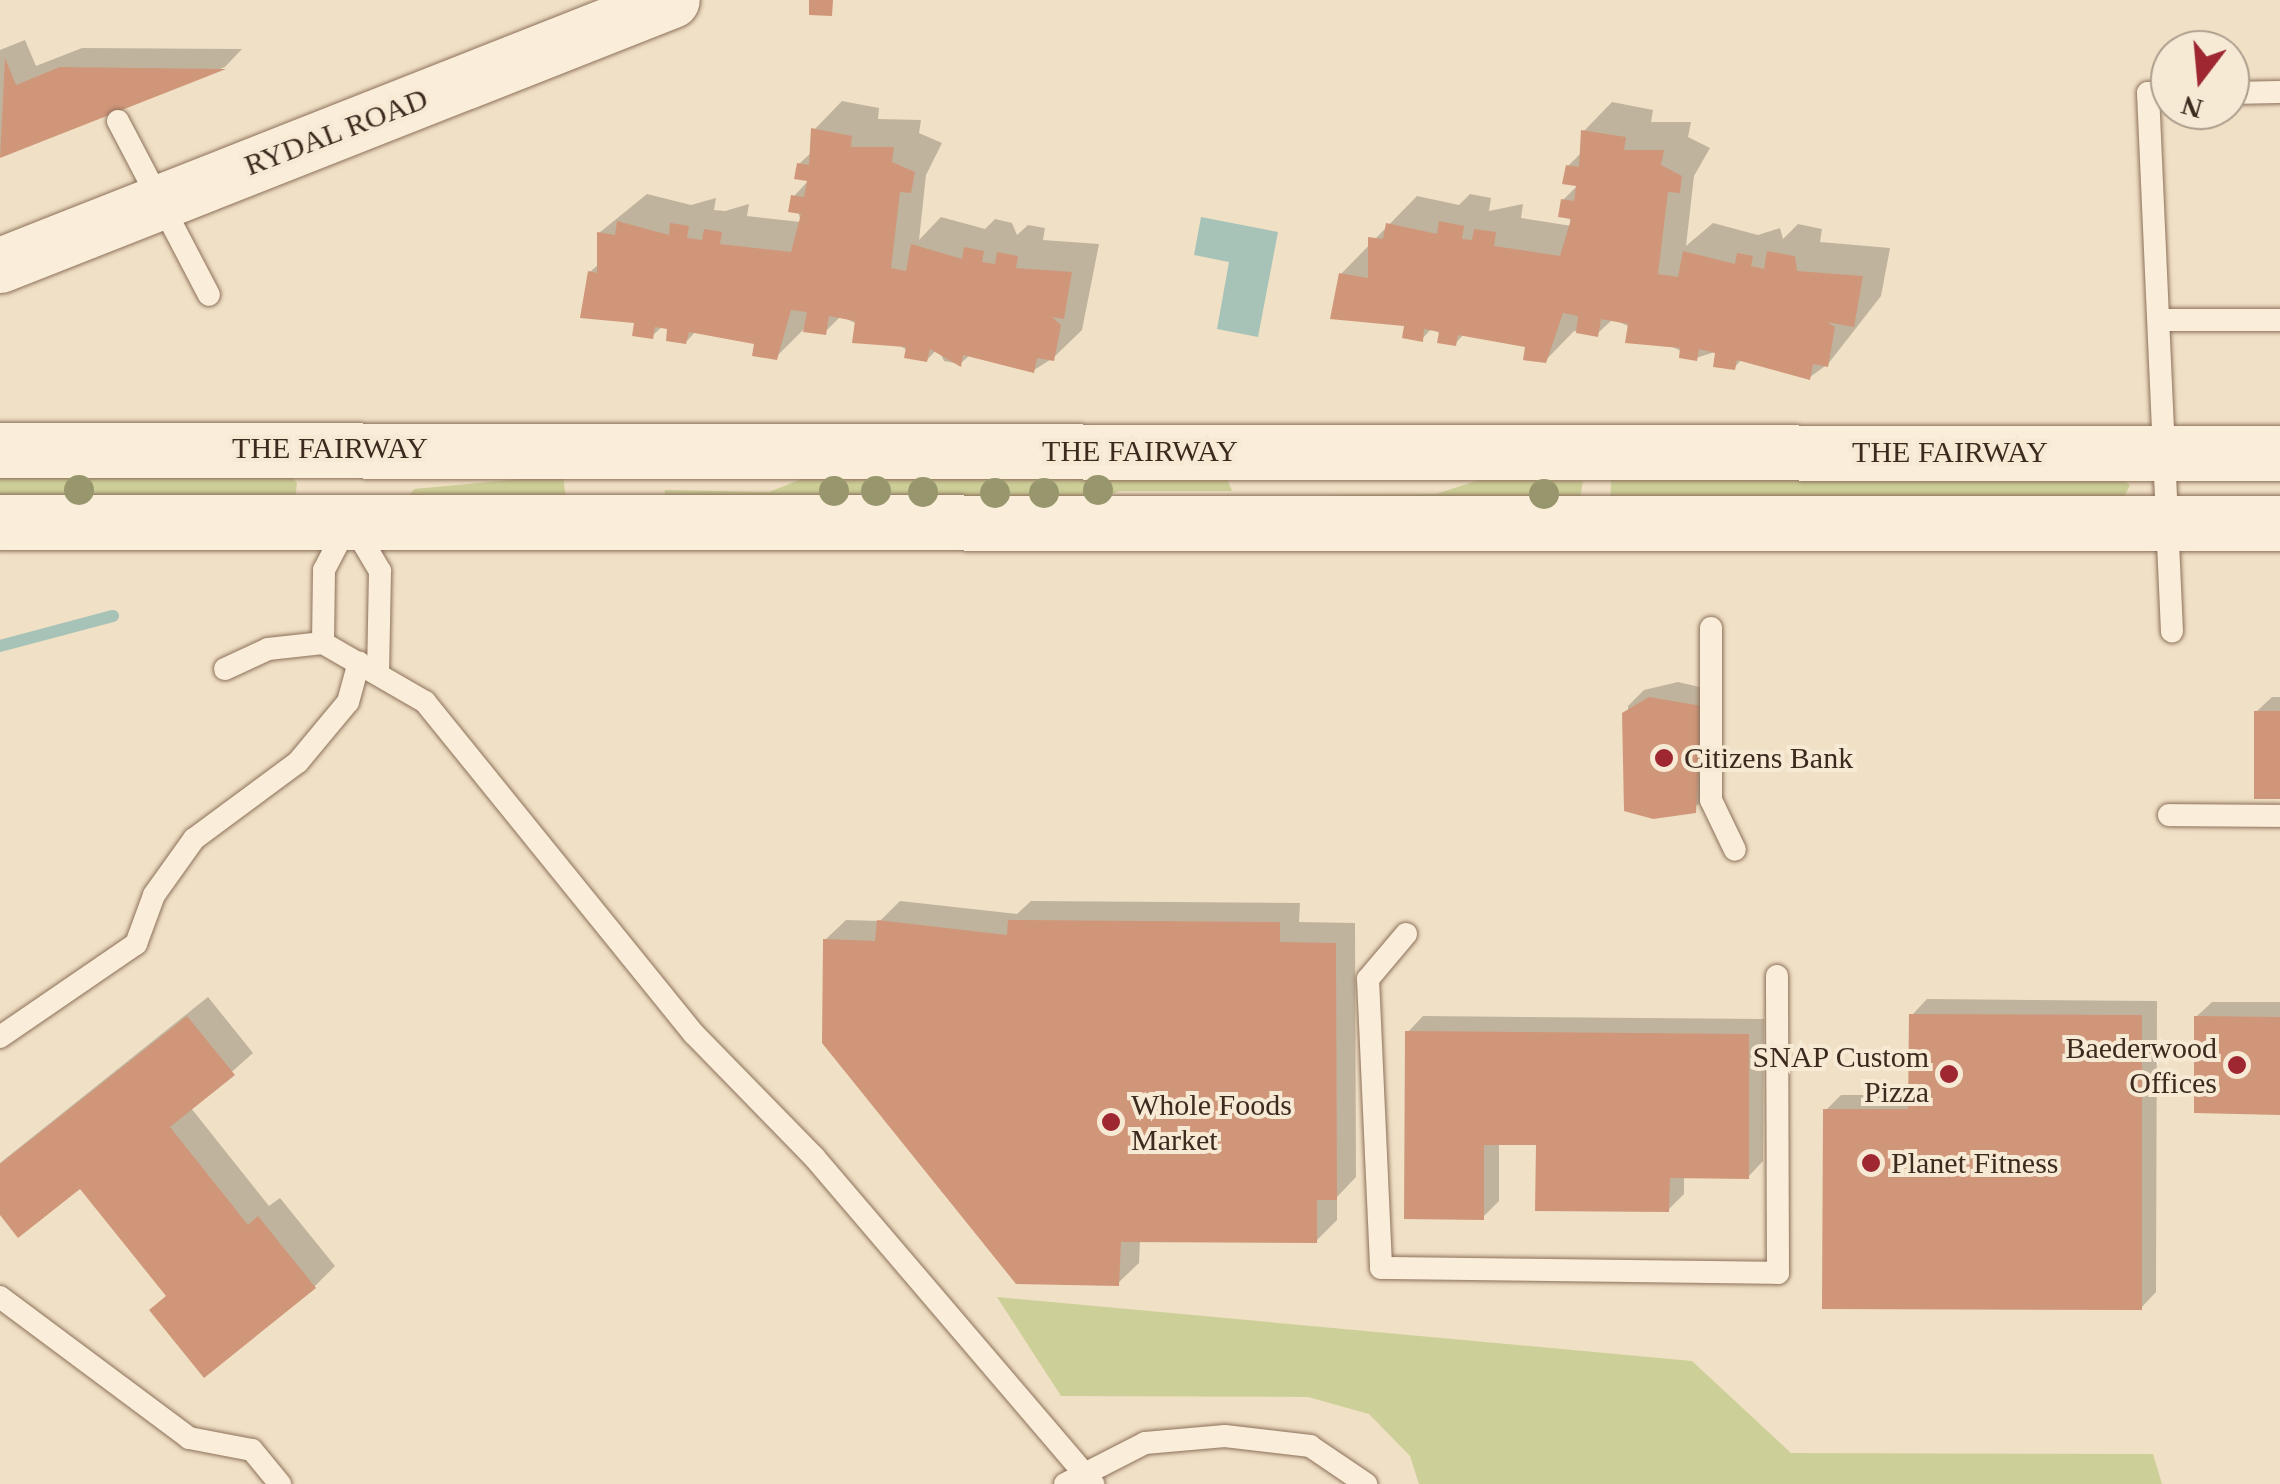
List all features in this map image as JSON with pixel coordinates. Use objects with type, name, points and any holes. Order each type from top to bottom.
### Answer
[{"type":"main road","name":"RYDAL ROAD","points":[[0,265],[672,0]]},
{"type":"main road","points":[[350,448],[350,520]]},
{"type":"main road","name":"THE FAIRWAY","points":[[0,450],[2280,453]]},
{"type":"main road","points":[[0,522],[2280,523]]},
{"type":"lane","points":[[2250,93],[2280,92]]},
{"type":"lane","points":[[2150,93],[2150,128]]},
{"type":"lane","points":[[118,121],[156,203],[209,296]]},
{"type":"lane","points":[[2150,130],[2168,453],[2172,631]]},
{"type":"lane","points":[[2161,320],[2280,320]]},
{"type":"lane","points":[[323,642],[324,570],[350,520]]},
{"type":"lane","points":[[0,1038],[136,944],[154,895],[194,839],[298,762],[348,702],[368,667],[380,570],[350,520]]},
{"type":"lane","points":[[1711,628],[1711,800],[1735,850]]},
{"type":"lane","points":[[225,669],[268,649],[323,642],[425,702],[694,1034],[814,1157],[1080,1480],[1144,1442],[1256,1436],[1310,1446],[1366,1484]]},
{"type":"lane","points":[[2170,815],[2280,816]]},
{"type":"lane","points":[[1406,934],[1368,979],[1381,1268],[1778,1272],[1777,976]]},
{"type":"lane","points":[[0,1297],[189,1438],[252,1450],[280,1484]]},
{"type":"green space","points":[[0,470],[287,472],[297,483],[295,501],[0,506]]},
{"type":"green space","points":[[817,473],[1226,476],[1232,491],[1119,491],[1077,510],[663,507],[665,490],[769,492]]},
{"type":"green space","points":[[563,475],[566,500],[407,499],[414,489]]},
{"type":"green space","points":[[1482,479],[1583,481],[1579,504],[1326,495],[1436,494]]},
{"type":"green space","points":[[1611,480],[2124,481],[2130,485],[2124,497],[1610,509]]},
{"type":"green space","points":[[997,1297],[1692,1361],[1791,1453],[2153,1454],[2162,1484],[1419,1484],[1410,1456],[1369,1414],[1308,1397],[1061,1396]]},
{"type":"shaded area","points":[[1201,217],[1278,232],[1258,337],[1217,329],[1229,262],[1194,255]]},
{"type":"building","points":[[809,0],[833,0],[832,16],[809,15]]},
{"type":"building","points":[[5,58],[16,85],[60,67],[226,69],[0,158]]},
{"type":"building","points":[[811,128],[852,136],[851,147],[894,147],[892,162],[915,172],[911,193],[900,192],[891,268],[906,271],[911,244],[962,259],[964,247],[984,251],[982,262],[995,264],[997,252],[1018,256],[1016,268],[1072,272],[1064,319],[1052,317],[1061,325],[1054,361],[1037,358],[1034,373],[963,355],[961,367],[930,349],[927,362],[904,358],[906,347],[852,343],[855,321],[829,316],[826,335],[803,332],[807,312],[791,310],[777,360],[752,356],[754,344],[689,332],[686,344],[666,341],[667,329],[655,327],[653,339],[632,336],[634,323],[580,318],[588,271],[597,273],[597,232],[615,235],[617,221],[669,235],[670,223],[689,226],[687,238],[702,240],[704,229],[722,232],[720,244],[791,252],[801,214],[788,212],[791,195],[804,197],[807,181],[794,179],[797,163],[809,165]]},
{"type":"building","points":[[1581,130],[1626,137],[1624,150],[1664,150],[1661,165],[1682,176],[1680,193],[1668,192],[1658,274],[1678,277],[1683,251],[1735,264],[1737,253],[1753,256],[1751,266],[1764,269],[1767,251],[1795,256],[1797,271],[1863,276],[1854,327],[1827,322],[1835,327],[1828,367],[1813,364],[1810,380],[1737,360],[1735,370],[1713,367],[1715,353],[1699,349],[1697,361],[1679,358],[1680,348],[1625,343],[1628,324],[1601,319],[1598,337],[1576,333],[1578,316],[1563,313],[1546,363],[1523,360],[1525,347],[1458,335],[1456,346],[1437,343],[1439,332],[1424,329],[1423,342],[1402,338],[1404,326],[1330,319],[1339,273],[1368,278],[1368,237],[1383,239],[1386,223],[1437,234],[1439,221],[1464,226],[1462,239],[1472,240],[1474,229],[1496,232],[1494,246],[1560,256],[1571,219],[1558,217],[1561,199],[1574,201],[1576,186],[1562,184],[1566,165],[1579,167]]},
{"type":"building","name":"Citizens Bank","points":[[1649,697],[1702,706],[1696,813],[1653,819],[1624,811],[1622,713]]},
{"type":"building","points":[[2254,711],[2280,711],[2280,799],[2254,799]]},
{"type":"building","name":"Whole Foods Market","points":[[877,920],[1007,935],[1008,920],[1280,922],[1280,942],[1336,943],[1337,1200],[1317,1200],[1317,1243],[1121,1242],[1119,1286],[1016,1284],[822,1043],[823,939],[875,941]]},
{"type":"building","points":[[1909,1014],[2142,1015],[2142,1310],[1822,1309],[1823,1109],[1908,1109]]},
{"type":"building","points":[[187,1016],[235,1075],[170,1127],[248,1225],[258,1216],[316,1288],[204,1378],[149,1310],[166,1296],[80,1189],[18,1238],[0,1215],[0,1164]]},
{"type":"building","name":"Baederwood Offices","points":[[2194,1016],[2280,1017],[2280,1115],[2194,1113]]},
{"type":"building","points":[[1405,1031],[1749,1034],[1749,1179],[1670,1178],[1669,1212],[1535,1211],[1536,1145],[1484,1145],[1484,1220],[1404,1219]]},
{"type":"waterway","points":[[0,646],[113,616]]},
{"type":"place","name":"Citizens Bank","points":[[1664,758]]},
{"type":"place","name":"Baederwood Offices","points":[[2237,1065]]},
{"type":"place","name":"SNAP Custom Pizza","points":[[1949,1074]]},
{"type":"place","name":"Whole Foods Market","points":[[1111,1122]]},
{"type":"place","name":"Planet Fitness","points":[[1871,1163]]}]
